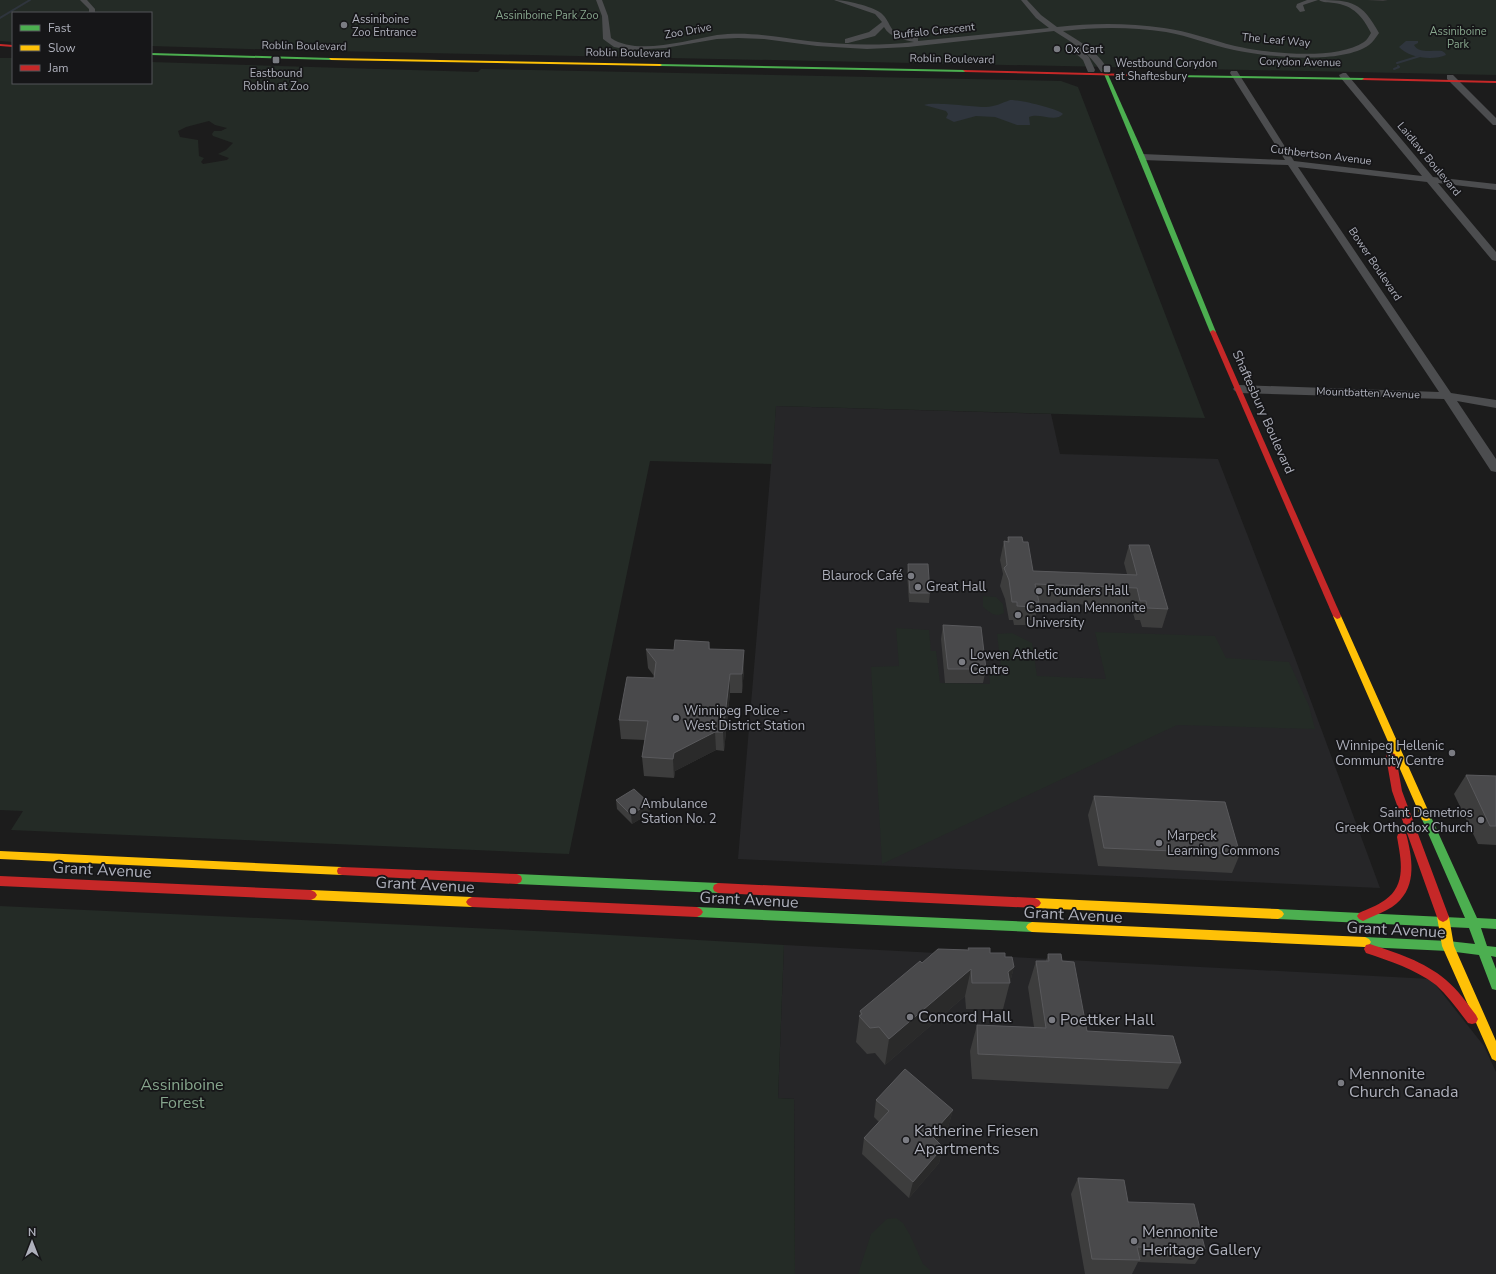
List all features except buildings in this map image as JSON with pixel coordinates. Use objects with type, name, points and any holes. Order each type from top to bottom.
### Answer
[{"type":"main road","points":[[0,46],[12,46]]},
{"type":"main road","points":[[0,49],[12,50]]},
{"type":"main road","name":"Roblin Boulevard","points":[[152,50],[1093,75]]},
{"type":"main road","name":"Roblin Boulevard","points":[[152,54],[1093,75],[1104,72]]},
{"type":"main road","name":"Corydon Avenue","points":[[1104,72],[1496,82]]},
{"type":"main road","name":"Shaftesbury Boulevard","points":[[1104,72],[1142,157],[1196,292],[1473,923],[1496,985]]},
{"type":"main road","name":"Corydon Avenue","points":[[1452,80],[1496,78]]},
{"type":"main road","name":"Shaftesbury Boulevard","points":[[1104,92],[1119,108]]},
{"type":"main road","name":"Shaftesbury Boulevard","points":[[1386,727],[1397,791],[1445,922],[1448,946],[1496,1055]]},
{"type":"main road","points":[[1362,917],[1392,902],[1404,890],[1406,883],[1408,863],[1399,825],[1397,791]]},
{"type":"main road","name":"Grant Avenue","points":[[0,855],[1496,924]]},
{"type":"main road","name":"Grant Avenue","points":[[0,881],[1354,943],[1448,946],[1483,952],[1496,952]]},
{"type":"main road","points":[[1354,943],[1410,964],[1435,978],[1460,1003],[1489,1041]]},
{"type":"street","points":[[83,0],[92,9],[92,12]]},
{"type":"street","name":"Zoo Drive","points":[[599,0],[605,16],[607,39],[609,42],[618,45],[638,47],[668,46],[715,37],[742,35],[815,44]]},
{"type":"street","points":[[837,0],[877,13],[883,18],[888,30],[897,36],[912,40],[932,42]]},
{"type":"street","points":[[1024,0],[1030,9],[1030,12],[1047,30],[1082,55],[1093,75]]},
{"type":"street","points":[[1302,11],[1299,7],[1300,4],[1315,0]]},
{"type":"street","name":"The Leaf Way","points":[[1056,29],[1100,26],[1140,27],[1181,33],[1234,48],[1298,55],[1328,54],[1350,51],[1361,47],[1373,38],[1375,33],[1360,9],[1344,3],[1322,0]]},
{"type":"street","points":[[1030,9],[1094,55],[1100,62],[1104,72]]},
{"type":"street","points":[[815,44],[839,43],[863,38],[876,32],[885,23]]},
{"type":"street","name":"Buffalo Crescent","points":[[815,44],[875,47],[1056,29]]},
{"type":"street","name":"Bower Boulevard","points":[[1235,75],[1496,468]]},
{"type":"street","name":"Laidlaw Boulevard","points":[[1345,77],[1496,258]]},
{"type":"street","points":[[1452,80],[1496,123]]},
{"type":"street","name":"Cuthbertson Avenue","points":[[1142,157],[1273,161],[1496,187]]},
{"type":"street","name":"Mountbatten Avenue","points":[[1239,389],[1449,396],[1496,404]]},
{"type":"shaded area","points":[[1406,41],[1418,41],[1418,43],[1414,45],[1419,50],[1442,51],[1446,55],[1428,58],[1409,54],[1399,47]]},
{"type":"shaded area","points":[[1010,100],[1038,105],[1063,114],[1056,118],[1037,116],[1029,117],[1030,125],[1017,125],[995,117],[976,116],[954,122],[946,118],[948,114],[946,111],[924,105],[944,104],[986,107],[995,106]]},
{"type":"shaded area","name":"Canadian Mennonite University","points":[[776,406],[1051,414],[1060,454],[1218,459],[1295,658],[1380,888],[738,859]]},
{"type":"shaded area","points":[[784,945],[1431,979],[1484,1046],[1496,1072],[1496,1274],[795,1274],[794,1099],[778,1098]]},
{"type":"green space","name":"Assiniboine Park","points":[[0,0],[1496,0],[1496,75],[152,46],[152,12],[12,12],[12,42],[0,41]]},
{"type":"green space","points":[[0,58],[12,58],[12,84],[152,84],[152,62],[478,72],[481,69],[1061,81],[1078,87],[1205,418],[776,406],[772,464],[650,461],[569,854],[11,830],[23,811],[0,810]],"holes":[[[209,121],[215,125],[227,128],[221,131],[214,131],[212,134],[213,136],[233,143],[226,150],[218,154],[229,158],[227,160],[203,164],[201,162],[204,158],[199,156],[198,140],[180,137],[178,131],[186,127]]]},
{"type":"green space","points":[[983,596],[996,597],[1003,604],[1004,613],[995,615],[985,609],[983,607]]},
{"type":"green space","points":[[896,628],[929,630],[931,651],[936,651],[940,683],[990,684],[989,674],[1002,675],[997,634],[1012,633],[1032,643],[1037,676],[1106,679],[1095,632],[1215,636],[1226,658],[1289,662],[1309,706],[1315,729],[1177,725],[882,864],[871,667],[899,666]]},
{"type":"green space","name":"Assiniboine Forest","points":[[0,906],[557,932],[784,945],[778,1098],[794,1099],[795,1274],[0,1274]]},
{"type":"green space","points":[[896,1218],[903,1223],[923,1264],[930,1270],[930,1274],[858,1274],[871,1234],[887,1219]]},
{"type":"waterway","points":[[0,18],[30,0]]},
{"type":"waterway","points":[[1397,63],[1420,56]]},
{"type":"waterway","points":[[1394,69],[1399,67],[1398,66]]},
{"type":"traffic: fast","points":[[152,54],[331,59]]},
{"type":"traffic: fast","points":[[660,65],[965,71]]},
{"type":"traffic: fast","points":[[1104,70],[1142,157],[1213,332]]},
{"type":"traffic: fast","points":[[1174,76],[1364,79]]},
{"type":"traffic: fast","points":[[1426,817],[1473,923],[1496,985]]},
{"type":"traffic: fast","points":[[517,879],[718,888]]},
{"type":"traffic: fast","points":[[697,912],[1032,927]]},
{"type":"traffic: fast","points":[[1278,914],[1496,924]]},
{"type":"traffic: fast","points":[[1365,942],[1448,946],[1496,952]]},
{"type":"traffic: slow","points":[[331,59],[660,65]]},
{"type":"traffic: slow","points":[[1337,616],[1426,817]]},
{"type":"traffic: slow","points":[[0,855],[342,871]]},
{"type":"traffic: slow","points":[[311,895],[472,902]]},
{"type":"traffic: slow","points":[[1035,903],[1278,914]]},
{"type":"traffic: slow","points":[[1443,917],[1448,946],[1496,1055]]},
{"type":"traffic: slow","points":[[1032,927],[1365,942]]},
{"type":"traffic: jam","points":[[0,45],[12,46]]},
{"type":"traffic: jam","points":[[965,71],[1174,76]]},
{"type":"traffic: jam","points":[[1364,79],[1496,82]]},
{"type":"traffic: jam","points":[[1213,332],[1337,616]]},
{"type":"traffic: jam","points":[[1391,757],[1397,791],[1443,917]]},
{"type":"traffic: jam","points":[[1363,916],[1379,909],[1396,898],[1405,883],[1406,865],[1402,837]]},
{"type":"traffic: jam","points":[[342,871],[517,879]]},
{"type":"traffic: jam","points":[[0,881],[311,895]]},
{"type":"traffic: jam","points":[[718,888],[1035,903]]},
{"type":"traffic: jam","points":[[472,902],[697,912]]},
{"type":"traffic: jam","points":[[1370,949],[1406,962],[1432,976],[1449,990],[1472,1019]]},
{"type":"place","name":"Assiniboine Zoo Entrance","points":[[344,25]]},
{"type":"place","name":"Ox Cart","points":[[1057,49]]},
{"type":"place","name":"Eastbound Roblin at Zoo","points":[[276,60]]},
{"type":"place","name":"Westbound Corydon at Shaftesbury","points":[[1107,69]]},
{"type":"place","name":"Blaurock Café","points":[[911,576]]},
{"type":"place","name":"Great Hall","points":[[918,587]]},
{"type":"place","name":"Founders Hall","points":[[1039,591]]},
{"type":"place","name":"Canadian Mennonite University","points":[[1018,615]]},
{"type":"place","name":"Lowen Athletic Centre","points":[[962,662]]},
{"type":"place","name":"Winnipeg Police - West District Station","points":[[676,718]]},
{"type":"place","name":"Winnipeg Hellenic Community Centre","points":[[1452,753]]},
{"type":"place","name":"Ambulance Station No. 2","points":[[633,811]]},
{"type":"place","name":"Saint Demetrios Greek Orthodox Church","points":[[1481,820]]},
{"type":"place","name":"Marpeck Learning Commons","points":[[1159,843]]},
{"type":"place","name":"Concord Hall","points":[[910,1017]]},
{"type":"place","name":"Poettker Hall","points":[[1052,1020]]},
{"type":"place","name":"Mennonite Church Canada","points":[[1341,1083]]},
{"type":"place","name":"Katherine Friesen Apartments","points":[[906,1140]]},
{"type":"place","name":"Mennonite Heritage Gallery","points":[[1134,1241]]},
{"type":"park label","name":"Assiniboine Park Zoo","points":[[547,15]]}]
